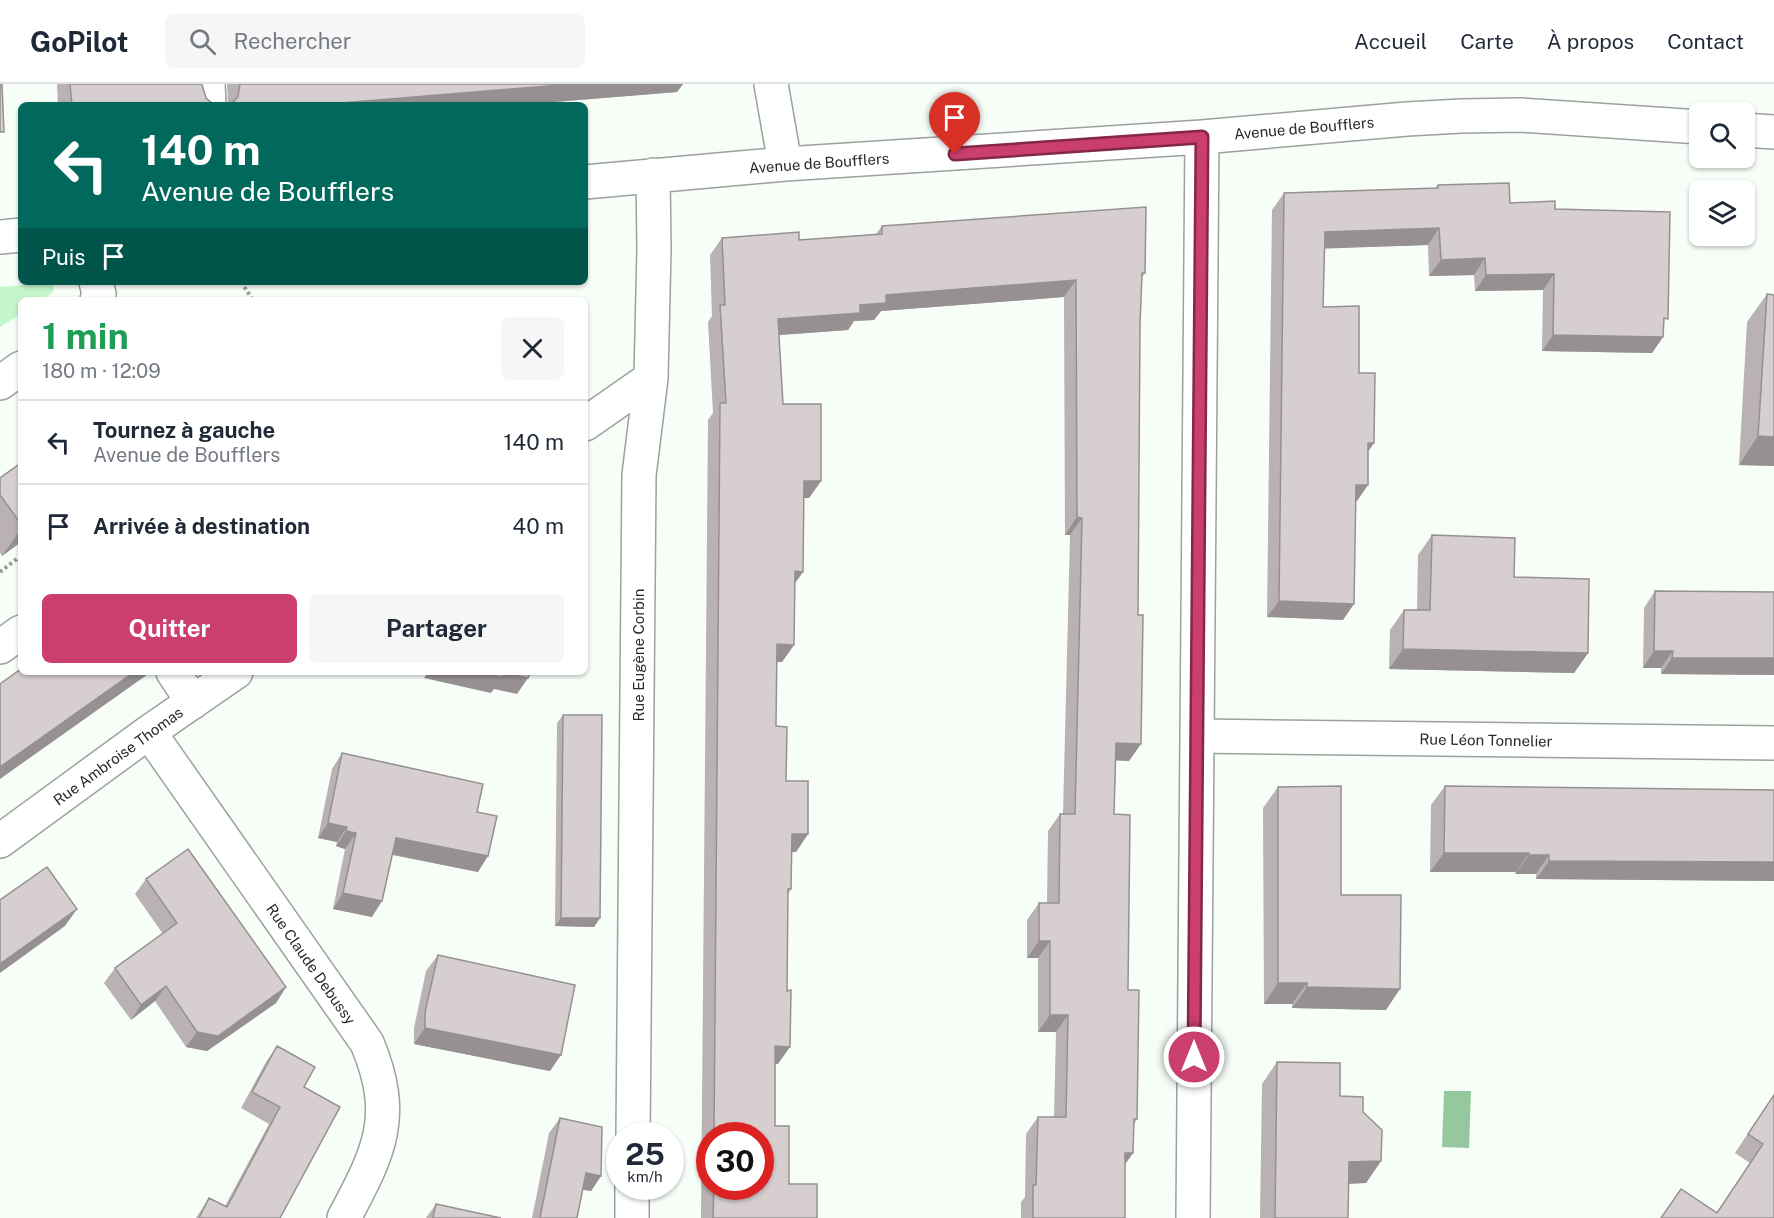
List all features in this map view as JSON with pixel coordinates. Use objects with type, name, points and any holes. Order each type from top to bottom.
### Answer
[{"type":"street","points":[[208,84],[209,102]]},
{"type":"street","points":[[771,84],[785,164]]},
{"type":"street","name":"Avenue de Boufflers","points":[[588,182],[785,164],[1202,137],[1407,118],[1521,115],[1689,126]]},
{"type":"street","points":[[1755,131],[1774,132]]},
{"type":"street","points":[[1193,1218],[1202,137]]},
{"type":"street","name":"Rue Eugène Corbin","points":[[633,1122],[639,475],[651,378],[653,175]]},
{"type":"street","points":[[0,237],[18,236]]},
{"type":"street","points":[[0,383],[18,370]]},
{"type":"street","points":[[588,422],[651,378]]},
{"type":"street","points":[[0,647],[18,634]]},
{"type":"street","points":[[175,675],[194,702]]},
{"type":"street","name":"Rue Ambroise Thomas","points":[[0,841],[149,732],[232,675]]},
{"type":"street","name":"Rue Claude Debussy","points":[[149,732],[367,1043],[374,1060],[382,1097],[382,1128],[376,1154],[344,1218]]},
{"type":"street","name":"Rue Léon Tonnelier","points":[[1197,736],[1774,743]]},
{"type":"street","points":[[632,1218],[633,1200]]},
{"type":"path","points":[[0,572],[18,558]]},
{"type":"shaded area","points":[[52,285],[54,287],[53,292],[46,297],[18,297],[18,316],[0,327],[0,287]]},
{"type":"shaded area","points":[[1444,1091],[1471,1091],[1469,1148],[1442,1147]]},
{"type":"building","points":[[0,84],[2,84],[4,132],[0,132]]},
{"type":"building","points":[[70,84],[202,84],[206,98],[211,102],[72,102]]},
{"type":"building","points":[[240,84],[572,84],[353,102],[233,102],[238,97]]},
{"type":"building","points":[[1509,183],[1510,203],[1555,201],[1555,209],[1670,212],[1668,319],[1664,318],[1663,337],[1553,335],[1554,274],[1486,275],[1485,258],[1441,260],[1439,228],[1325,232],[1323,307],[1359,306],[1359,373],[1375,373],[1374,443],[1368,443],[1368,485],[1356,485],[1354,604],[1279,601],[1284,193],[1438,188],[1438,185]]},
{"type":"building","points":[[1146,207],[1145,273],[1142,273],[1140,326],[1138,615],[1143,615],[1141,744],[1116,743],[1114,814],[1130,815],[1128,990],[1139,990],[1137,1119],[1134,1119],[1133,1153],[1125,1153],[1125,1218],[1033,1218],[1038,1117],[1066,1117],[1068,1015],[1050,1015],[1050,941],[1039,941],[1039,903],[1059,903],[1060,814],[1075,814],[1082,518],[1077,517],[1076,280],[886,295],[886,303],[860,305],[860,313],[778,319],[783,404],[821,404],[821,481],[804,481],[803,572],[795,571],[794,645],[777,644],[776,726],[787,727],[786,781],[808,781],[808,834],[792,834],[791,889],[788,889],[787,991],[791,990],[790,1047],[775,1046],[775,1126],[789,1126],[789,1184],[817,1184],[817,1218],[713,1218],[714,1200],[774,1200],[774,1122],[714,1122],[720,403],[726,403],[720,305],[725,305],[722,238],[799,232],[799,240],[882,234],[882,226]]},
{"type":"building","points":[[1767,294],[1774,295],[1774,437],[1758,436]]},
{"type":"building","points":[[18,465],[18,520],[0,495],[0,478]]},
{"type":"building","points":[[1432,535],[1515,538],[1514,577],[1589,579],[1588,653],[1403,649],[1404,610],[1430,610]]},
{"type":"building","points":[[1655,591],[1774,592],[1774,658],[1672,658],[1673,651],[1654,651]]},
{"type":"building","points":[[18,671],[18,675],[130,675],[0,767],[0,684]]},
{"type":"building","points":[[563,715],[602,715],[600,918],[561,918]]},
{"type":"building","points":[[342,753],[483,784],[477,812],[497,816],[488,856],[396,838],[382,901],[343,893],[356,833],[346,831],[347,827],[328,823]]},
{"type":"building","points":[[1341,786],[1341,895],[1401,895],[1400,989],[1307,987],[1307,983],[1278,983],[1278,787]]},
{"type":"building","points":[[1445,786],[1774,790],[1774,862],[1549,861],[1549,855],[1529,855],[1529,853],[1444,853]]},
{"type":"building","points":[[188,849],[286,987],[218,1036],[197,1032],[166,986],[141,1005],[115,968],[177,923],[146,879]]},
{"type":"building","points":[[47,867],[77,909],[0,964],[0,900]]},
{"type":"building","points":[[438,955],[575,985],[561,1055],[425,1028],[425,1012]]},
{"type":"building","points":[[277,1046],[315,1067],[304,1087],[340,1107],[280,1218],[199,1218],[209,1198],[227,1207],[280,1107],[252,1092]]},
{"type":"building","points":[[1277,1062],[1340,1063],[1340,1096],[1363,1097],[1363,1112],[1382,1130],[1381,1161],[1349,1162],[1348,1218],[1275,1218]]},
{"type":"building","points":[[1774,1095],[1774,1218],[1661,1218],[1681,1189],[1717,1213],[1763,1144],[1748,1134]]},
{"type":"building","points":[[560,1118],[602,1127],[601,1176],[586,1173],[577,1218],[540,1218]]},
{"type":"building","points":[[436,1204],[501,1218],[433,1218]]},
{"type":"route","points":[[955,154],[1202,137],[1194,1057]]}]
